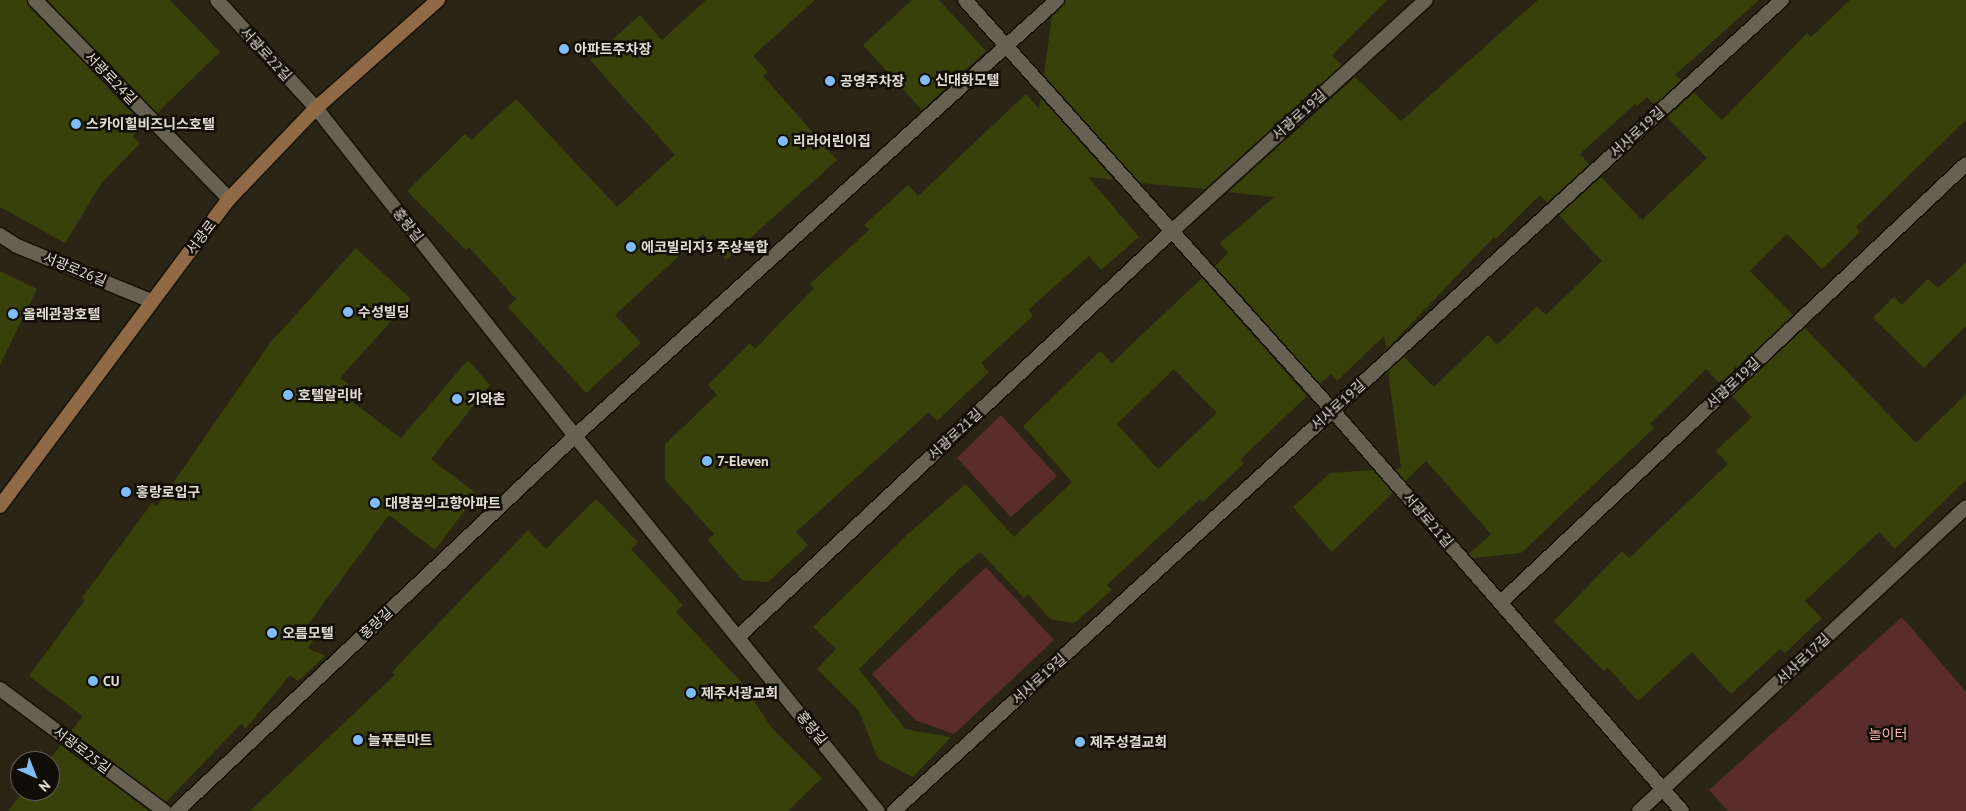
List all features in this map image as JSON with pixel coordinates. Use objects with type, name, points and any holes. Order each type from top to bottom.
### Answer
[{"type":"main road","name":"서광로","points":[[0,506],[151,301],[230,199],[316,108],[438,0]]},
{"type":"street","name":"서광로24길","points":[[36,0],[230,199]]},
{"type":"street","name":"서광로22길","points":[[217,0],[316,108]]},
{"type":"street","name":"서광로21길","points":[[965,0],[1333,410],[1682,811]]},
{"type":"street","points":[[575,436],[1057,0]]},
{"type":"street","name":"서광로19길","points":[[1172,231],[1426,0]]},
{"type":"street","name":"서사로19길","points":[[894,811],[1782,0]]},
{"type":"street","name":"홍랑길","points":[[316,108],[575,436],[878,811]]},
{"type":"street","name":"서광로19길","points":[[1500,603],[1966,164]]},
{"type":"street","name":"서광로21길","points":[[738,637],[1172,231]]},
{"type":"street","name":"서광로26길","points":[[0,235],[17,246],[151,301]]},
{"type":"street","name":"홍랑길","points":[[177,811],[575,436]]},
{"type":"street","name":"서사로17길","points":[[1639,811],[1966,507]]},
{"type":"street","name":"서광로25길","points":[[0,689],[164,811]]},
{"type":"green space","points":[[1001,415],[1057,476],[1011,517],[957,458]]},
{"type":"green space","points":[[986,567],[1054,640],[954,734],[915,720],[872,674]]},
{"type":"green space","name":"놀이터","points":[[1902,617],[1966,692],[1966,811],[1728,811],[1709,790]]},
{"type":"building","points":[[0,0],[26,0],[29,6],[144,125],[133,136],[140,143],[101,184],[65,243],[0,207]]},
{"type":"building","points":[[47,0],[170,0],[220,52],[157,113]]},
{"type":"building","points":[[706,0],[815,0],[753,56],[768,72],[763,76],[837,160],[726,260],[703,234],[615,315],[641,343],[586,393],[508,307],[516,299],[469,247],[466,250],[407,191],[465,134],[471,140],[516,99],[617,207],[675,155],[590,60],[640,15],[662,40]]},
{"type":"building","name":"신대화모텔","points":[[912,0],[939,0],[986,51],[922,110],[863,45]]},
{"type":"building","points":[[1066,0],[1387,0],[1332,55],[1342,65],[1205,189],[1140,183],[1044,75],[1052,16]]},
{"type":"building","points":[[1538,0],[1759,0],[1675,75],[1681,80],[1655,105],[1647,97],[1637,106],[1635,104],[1580,154],[1589,164],[1547,203],[1540,195],[1496,239],[1494,237],[1386,350],[1384,336],[1337,381],[1331,374],[1320,384],[1215,266],[1228,253],[1220,243],[1274,197],[1228,192],[1355,77],[1401,121]]},
{"type":"building","points":[[1850,0],[1966,0],[1966,120],[1856,227],[1860,232],[1822,269],[1787,234],[1750,271],[1793,315],[1720,384],[1706,369],[1650,424],[1654,428],[1521,553],[1473,558],[1469,554],[1491,534],[1426,461],[1405,481],[1395,469],[1401,468],[1388,371],[1404,357],[1434,387],[1488,335],[1497,345],[1537,306],[1546,315],[1602,261],[1559,215],[1601,177],[1642,220],[1707,158],[1667,117],[1694,93],[1722,120],[1807,33],[1811,37]]},
{"type":"building","points":[[1026,94],[1039,109],[1041,98],[1114,180],[1088,177],[1139,237],[1101,270],[1089,256],[1028,310],[1033,316],[981,363],[989,372],[937,421],[929,412],[796,532],[808,545],[768,582],[742,580],[708,540],[714,534],[665,480],[665,444],[717,395],[708,385],[750,343],[755,349],[814,288],[810,284],[869,230],[864,225],[908,185],[918,196]]},
{"type":"building","points":[[356,248],[411,299],[340,378],[351,386],[344,396],[401,438],[468,360],[490,385],[431,459],[477,494],[435,550],[389,515],[306,627],[317,635],[308,648],[325,656],[298,681],[290,675],[246,728],[241,724],[166,802],[71,731],[83,716],[29,676],[85,600],[82,598],[152,503],[157,506],[270,343]]},
{"type":"building","points":[[1966,262],[1966,326],[1924,368],[1873,318],[1894,297],[1902,305],[1928,279],[1938,288]]},
{"type":"building","name":"올레관광호텔","points":[[0,271],[37,289],[0,365]]},
{"type":"building","points":[[1202,278],[1307,396],[1240,460],[1244,463],[1203,502],[1200,499],[1107,585],[1112,590],[1074,623],[1050,619],[1028,594],[1024,598],[980,552],[958,570],[859,669],[905,729],[951,737],[913,777],[878,759],[859,711],[817,669],[836,649],[813,627],[909,533],[966,484],[1014,537],[1072,482],[1023,426],[1100,351],[1112,363]],"holes":[[[1174,369],[1217,413],[1158,469],[1117,424]]]},
{"type":"building","points":[[1805,328],[1916,443],[1966,394],[1966,480],[1895,549],[1879,532],[1805,601],[1822,618],[1785,653],[1780,649],[1731,694],[1692,652],[1638,701],[1607,667],[1604,671],[1554,621],[1622,551],[1629,558],[1728,464],[1716,451],[1752,417],[1732,396]]},
{"type":"building","points":[[1373,470],[1393,493],[1332,552],[1293,507],[1330,473]]},
{"type":"building","points":[[596,499],[638,542],[631,549],[683,605],[676,612],[754,696],[752,698],[771,727],[822,778],[788,811],[250,811],[395,675],[392,672],[528,530],[546,549]]},
{"type":"building","points":[[61,745],[149,811],[8,811],[16,801],[60,801],[60,751],[56,751]]},
{"type":"place","name":"아파트주차장","points":[[564,49]]},
{"type":"place","name":"신대화모텔","points":[[925,80]]},
{"type":"place","name":"공영주차장","points":[[830,81]]},
{"type":"place","name":"스카이힐비즈니스호텔","points":[[76,124]]},
{"type":"place","name":"리라어린이집","points":[[783,141]]},
{"type":"place","name":"에코빌리지3 주상복합","points":[[631,247]]},
{"type":"place","name":"수성빌딩","points":[[348,312]]},
{"type":"place","name":"올레관광호텔","points":[[13,314]]},
{"type":"place","name":"호텔알리바","points":[[288,395]]},
{"type":"place","name":"기와촌","points":[[457,399]]},
{"type":"place","name":"7-Eleven","points":[[707,461]]},
{"type":"place","name":"홍랑로입구","points":[[126,492]]},
{"type":"place","name":"대명꿈의고향아파트","points":[[375,503]]},
{"type":"place","name":"오름모텔","points":[[272,633]]},
{"type":"place","name":"CU","points":[[93,681]]},
{"type":"place","name":"제주서광교회","points":[[691,693]]},
{"type":"place","name":"늘푸른마트","points":[[358,740]]},
{"type":"place","name":"제주성결교회","points":[[1080,742]]}]
